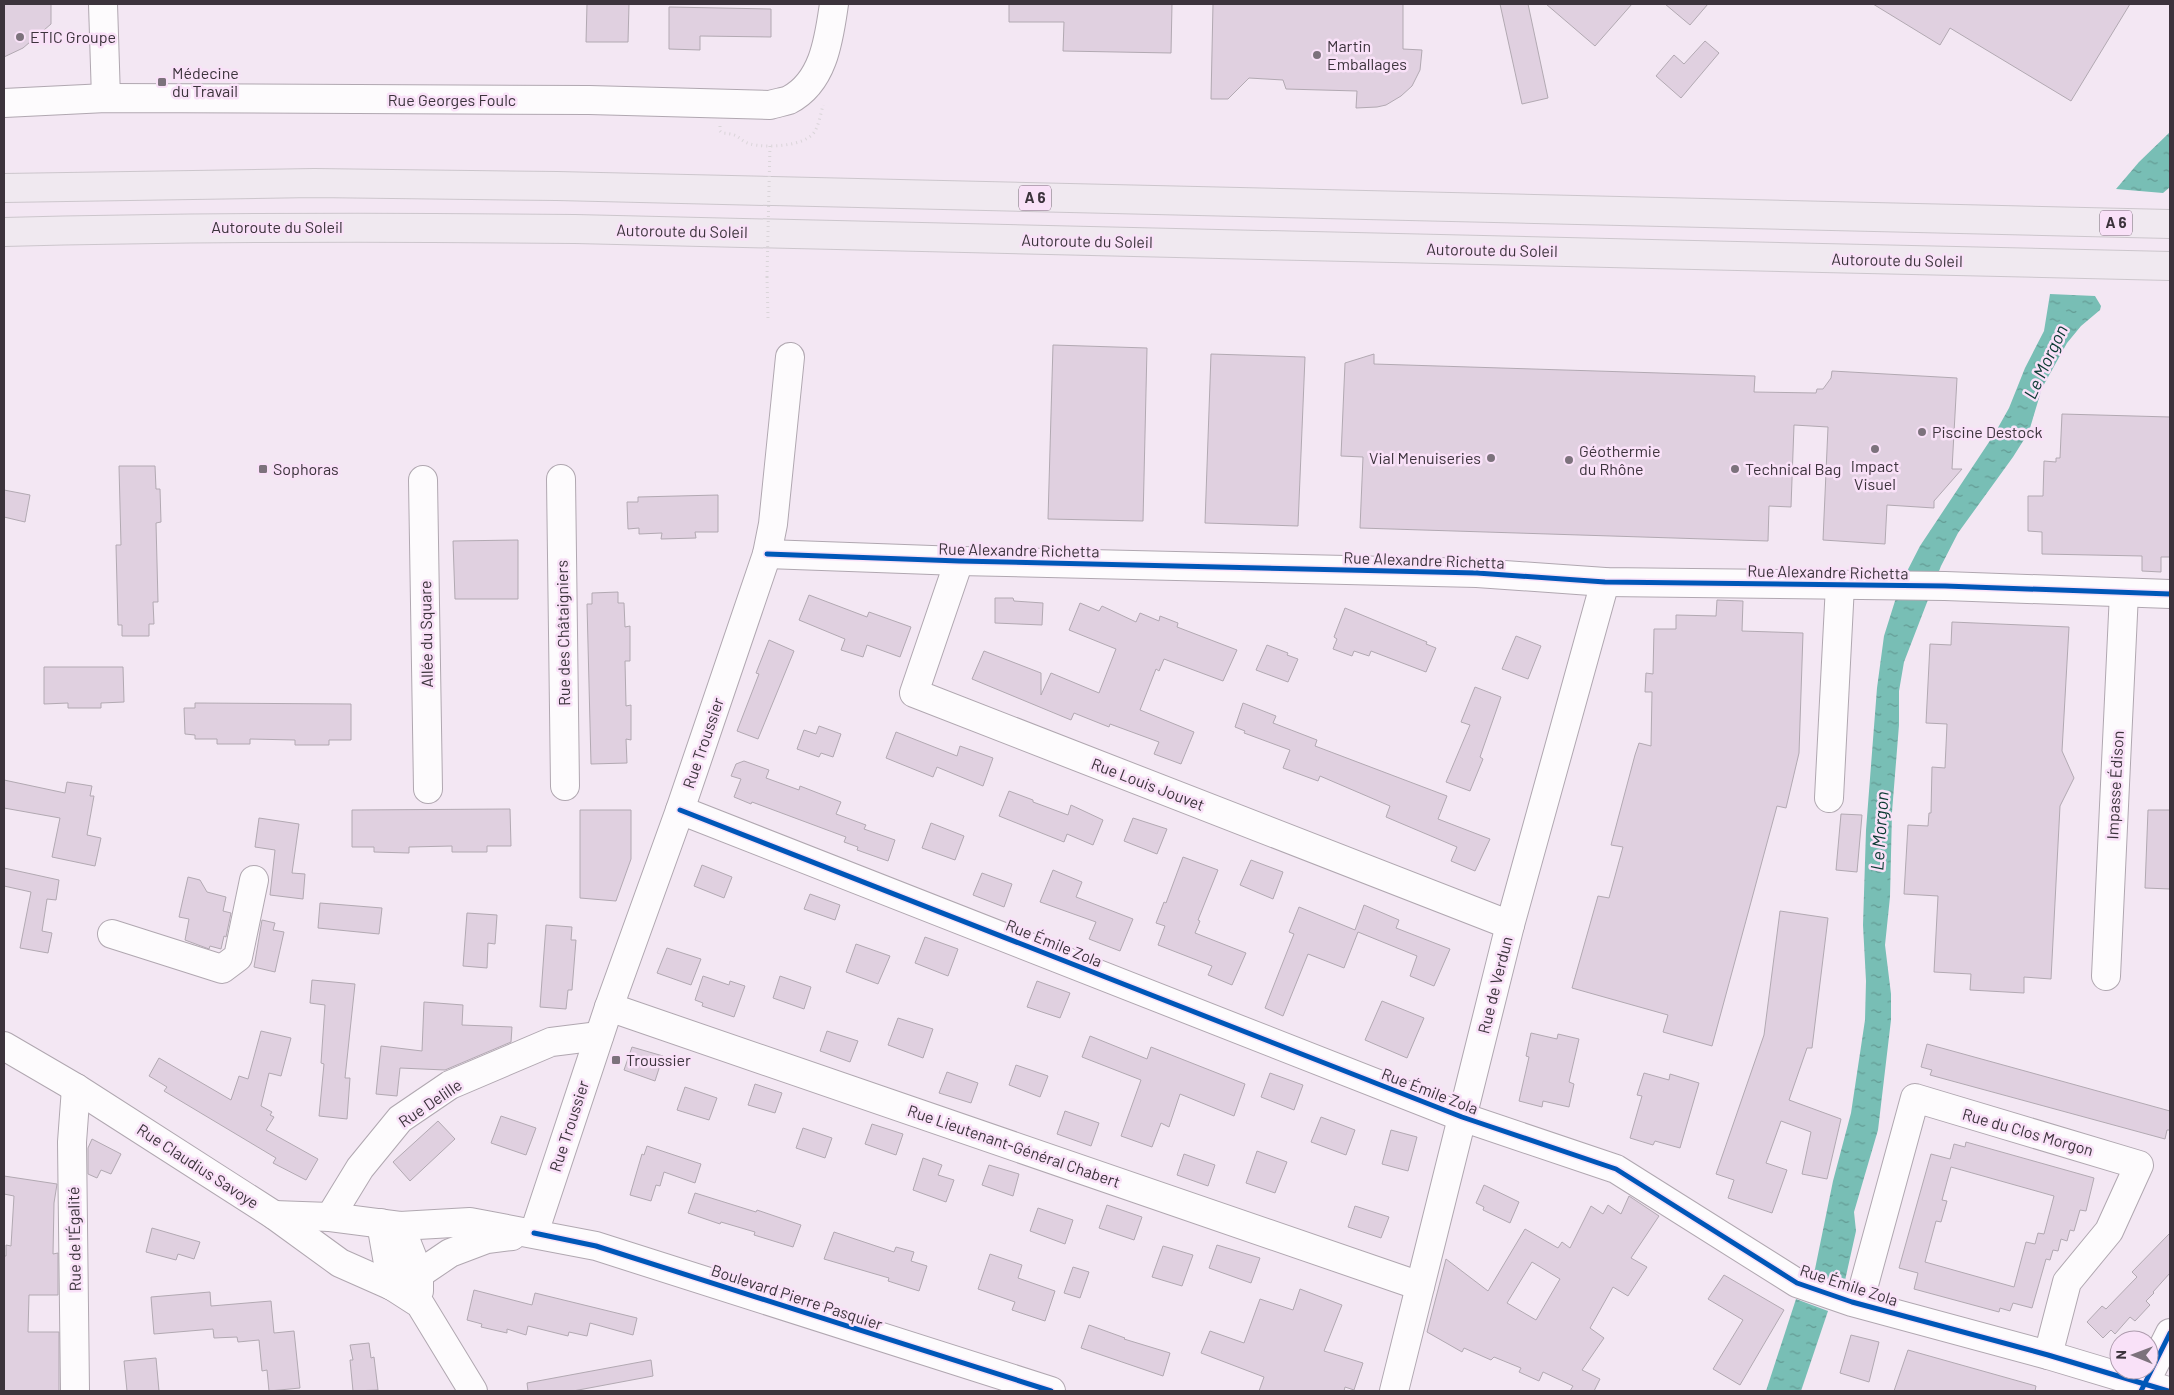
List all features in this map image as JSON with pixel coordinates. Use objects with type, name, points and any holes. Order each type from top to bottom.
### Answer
[{"type":"highway","name":"A 6","points":[[4,188],[314,183],[557,186],[2168,224]]},
{"type":"highway","name":"Autoroute du Soleil","points":[[4,232],[170,227],[329,226],[575,229],[2170,266]]},
{"type":"street","points":[[103,4],[106,98]]},
{"type":"street","name":"Rue Georges Foulc","points":[[4,103],[106,98],[579,100],[770,105],[790,99],[803,88],[816,72],[826,52],[834,4]]},
{"type":"street","name":"Rue Troussier","points":[[534,1233],[599,1036],[680,810],[767,554],[775,508],[790,357]]},
{"type":"street","name":"Rue des Châtaigniers","points":[[561,479],[565,786]]},
{"type":"street","name":"Allée du Square","points":[[423,480],[428,789]]},
{"type":"street","name":"Rue Alexandre Richetta","points":[[767,554],[958,561],[1477,573],[1605,582],[1945,586],[2170,594]]},
{"type":"street","name":"Rue Louis Jouvet","points":[[958,561],[914,692],[1510,925]]},
{"type":"street","name":"Rue de Verdun","points":[[1394,1391],[1510,925],[1605,582]]},
{"type":"street","points":[[1829,798],[1840,585]]},
{"type":"street","name":"Impasse Édison","points":[[2106,976],[2124,593]]},
{"type":"street","name":"Rue Émile Zola","points":[[680,810],[1462,1118],[1616,1170],[1797,1283],[1856,1303],[2048,1355],[2151,1389]]},
{"type":"street","points":[[112,934],[222,969],[238,957],[254,880]]},
{"type":"street","name":"Rue Lieutenant-Général Chabert","points":[[609,1007],[1420,1286]]},
{"type":"street","name":"Rue Delille","points":[[330,1217],[360,1168],[400,1120],[450,1085],[552,1042],[599,1036]]},
{"type":"street","name":"Rue Claudius Savoye","points":[[4,1046],[76,1088],[274,1215],[340,1263],[392,1286],[420,1304],[473,1391]]},
{"type":"street","name":"Rue de l'Égalité","points":[[75,1391],[72,1142],[76,1088]]},
{"type":"street","name":"Rue du Clos Morgon","points":[[1856,1303],[1915,1098],[2139,1165],[2110,1231],[2067,1282],[2048,1355]]},
{"type":"street","name":"Boulevard Pierre Pasquier","points":[[274,1215],[330,1217],[391,1224],[470,1222],[596,1246],[1017,1386],[1051,1391]]},
{"type":"street","points":[[391,1224],[392,1286]]},
{"type":"street","name":"Rue Claudius Savoye","points":[[391,1224],[419,1274],[420,1304]]},
{"type":"street","name":"Boulevard Pierre Pasquier","points":[[392,1286],[419,1274],[450,1252],[487,1239],[534,1233]]},
{"type":"street","points":[[2151,1389],[2170,1333]]},
{"type":"path","points":[[720,104],[720,131],[722,133],[736,134],[749,144],[792,145],[806,139],[815,132],[826,90],[816,72]]},
{"type":"path","points":[[768,318],[770,144]]},
{"type":"water","points":[[2170,132],[2170,187],[2163,193],[2116,189],[2139,162]]},
{"type":"water","name":"Le Morgon","points":[[2050,294],[2095,296],[2101,306],[2100,310],[2081,326],[2067,343],[2042,388],[2030,428],[2025,438],[1958,533],[1941,566],[1904,662],[1899,691],[1899,725],[1892,812],[1890,897],[1885,945],[1891,994],[1891,1020],[1878,1130],[1854,1212],[1856,1231],[1844,1285],[1809,1274],[1815,1269],[1833,1181],[1851,1113],[1865,1020],[1866,981],[1863,925],[1866,830],[1877,688],[1884,636],[1900,585],[1920,546],[1995,433],[2009,408],[2025,368],[2044,331]]},
{"type":"water","points":[[1796,1299],[1828,1311],[1801,1391],[1766,1391]]},
{"type":"building","name":"ETIC Groupe","points":[[4,4],[51,4],[51,24],[23,48],[4,57]]},
{"type":"building","points":[[587,4],[629,4],[628,42],[586,42]]},
{"type":"building","points":[[1009,4],[1172,4],[1171,53],[1063,51],[1064,22],[1009,22]]},
{"type":"building","name":"Martin Emballages","points":[[1213,4],[1403,4],[1403,49],[1422,50],[1420,70],[1412,86],[1401,96],[1386,105],[1377,107],[1356,108],[1357,91],[1286,89],[1283,80],[1249,78],[1228,99],[1211,99]]},
{"type":"building","points":[[1500,4],[1528,4],[1548,98],[1522,104]]},
{"type":"building","points":[[1546,4],[1632,4],[1595,46]]},
{"type":"building","points":[[1665,4],[1708,4],[1690,25]]},
{"type":"building","points":[[1873,4],[2130,4],[2071,101],[1950,28],[1940,45]]},
{"type":"building","points":[[669,7],[771,9],[771,37],[700,36],[700,50],[669,49]]},
{"type":"building","points":[[1705,41],[1719,53],[1681,98],[1656,76],[1674,55],[1684,64]]},
{"type":"building","points":[[1053,345],[1147,348],[1143,521],[1048,519]]},
{"type":"building","points":[[1211,354],[1305,357],[1298,526],[1205,523]]},
{"type":"building","points":[[1374,354],[1374,364],[1755,376],[1754,392],[1816,393],[1817,389],[1823,389],[1831,378],[1832,371],[1957,378],[1952,469],[1962,469],[1934,501],[1934,508],[1887,505],[1885,544],[1823,540],[1828,427],[1794,425],[1791,507],[1769,506],[1768,541],[1360,528],[1363,457],[1341,456],[1345,363]]},
{"type":"building","points":[[2062,414],[2170,417],[2170,557],[2161,557],[2161,572],[2142,571],[2142,556],[2042,554],[2042,532],[2028,531],[2028,496],[2043,496],[2044,461],[2056,462],[2056,458],[2060,458]]},
{"type":"building","points":[[119,466],[155,466],[156,489],[160,489],[161,522],[156,523],[158,602],[153,602],[154,624],[149,624],[149,636],[122,636],[122,625],[118,625],[116,545],[121,545]]},
{"type":"building","points":[[4,490],[30,495],[25,522],[4,517]]},
{"type":"building","points":[[718,495],[718,532],[695,532],[696,538],[661,539],[662,533],[639,534],[639,528],[628,529],[627,502],[638,502],[638,497]]},
{"type":"building","points":[[518,540],[518,599],[455,599],[453,541]]},
{"type":"building","points":[[618,592],[618,603],[624,603],[625,627],[630,626],[630,661],[625,661],[626,706],[631,705],[631,740],[626,739],[627,763],[591,764],[587,604],[592,604],[592,593]]},
{"type":"building","points":[[809,595],[867,617],[869,612],[911,627],[900,657],[867,645],[863,657],[841,650],[845,639],[799,620]]},
{"type":"building","points":[[995,598],[1013,598],[1014,601],[1043,603],[1042,625],[995,623]]},
{"type":"building","points":[[1717,600],[1743,601],[1742,631],[1803,633],[1799,753],[1786,808],[1777,806],[1712,1046],[1663,1032],[1668,1015],[1572,988],[1598,896],[1609,898],[1623,847],[1611,845],[1635,755],[1639,743],[1651,746],[1652,692],[1645,692],[1646,673],[1653,674],[1654,629],[1676,629],[1676,615],[1716,616]]},
{"type":"building","points":[[1080,603],[1099,611],[1102,606],[1136,622],[1140,613],[1159,621],[1160,616],[1178,623],[1177,627],[1237,650],[1223,681],[1164,659],[1159,671],[1156,669],[1140,710],[1194,732],[1181,764],[1154,754],[1159,742],[1110,724],[1109,727],[1074,713],[1071,720],[972,679],[984,651],[1041,673],[1041,695],[1051,673],[1099,693],[1116,649],[1069,630]]},
{"type":"building","points":[[1345,608],[1427,642],[1426,644],[1436,648],[1426,672],[1371,651],[1369,656],[1354,651],[1352,656],[1333,649],[1337,639],[1334,637]]},
{"type":"building","points":[[1952,622],[2069,627],[2062,751],[2074,778],[2060,806],[2051,979],[2024,977],[2024,993],[1970,990],[1971,974],[1934,972],[1938,896],[1904,894],[1908,825],[1928,826],[1929,813],[1931,813],[1932,767],[1945,768],[1947,724],[1926,723],[1930,644],[1951,645]]},
{"type":"building","points":[[1516,636],[1541,646],[1528,679],[1502,669]]},
{"type":"building","points":[[769,640],[794,651],[758,739],[737,731],[759,674],[756,673]]},
{"type":"building","points":[[1267,645],[1298,659],[1288,682],[1256,670]]},
{"type":"building","points":[[44,667],[123,667],[124,702],[101,703],[101,708],[68,708],[68,703],[44,704]]},
{"type":"building","points":[[1475,687],[1501,697],[1480,757],[1483,759],[1470,791],[1446,782],[1470,725],[1461,722]]},
{"type":"building","points":[[195,703],[351,704],[351,740],[329,740],[329,745],[295,745],[295,740],[250,739],[250,744],[217,744],[217,739],[195,739],[195,735],[185,734],[184,708],[195,708]]},
{"type":"building","points":[[1243,703],[1276,716],[1273,723],[1317,740],[1315,746],[1447,796],[1438,819],[1490,839],[1475,871],[1451,861],[1457,847],[1386,817],[1390,806],[1320,776],[1318,781],[1283,768],[1290,750],[1244,733],[1245,731],[1235,727]]},
{"type":"building","points":[[819,726],[841,734],[833,757],[821,753],[819,757],[797,749],[804,730],[816,734]]},
{"type":"building","points":[[896,732],[957,756],[960,746],[993,758],[983,786],[937,767],[933,777],[886,758]]},
{"type":"building","points":[[744,761],[769,770],[766,778],[799,790],[800,786],[841,802],[836,814],[866,825],[864,829],[895,840],[888,861],[857,850],[858,847],[844,842],[846,837],[734,797],[741,779],[731,776],[736,764]]},
{"type":"building","points":[[4,780],[65,793],[67,782],[92,786],[90,796],[94,796],[87,835],[101,838],[95,866],[52,857],[60,818],[4,808]]},
{"type":"building","points":[[1009,791],[1068,815],[1071,805],[1103,820],[1093,845],[1067,834],[1064,842],[999,816]]},
{"type":"building","points":[[510,809],[511,846],[487,846],[487,852],[452,852],[452,846],[409,847],[409,853],[374,852],[374,847],[352,847],[352,810]]},
{"type":"building","points":[[580,810],[631,810],[631,859],[616,901],[580,898]]},
{"type":"building","points":[[2148,810],[2170,810],[2170,889],[2145,888]]},
{"type":"building","points":[[1841,814],[1862,815],[1857,872],[1836,870]]},
{"type":"building","points":[[259,818],[299,824],[292,873],[305,874],[303,899],[270,895],[275,850],[255,847]]},
{"type":"building","points":[[1133,818],[1167,829],[1157,854],[1124,841]]},
{"type":"building","points":[[931,823],[964,836],[955,860],[922,848]]},
{"type":"building","points":[[1183,857],[1218,870],[1198,920],[1200,921],[1195,933],[1246,953],[1232,985],[1208,975],[1212,966],[1158,945],[1165,926],[1156,923],[1164,902],[1166,903]]},
{"type":"building","points":[[1251,860],[1283,872],[1273,899],[1240,885]]},
{"type":"building","points":[[702,865],[732,877],[724,898],[694,886]]},
{"type":"building","points":[[4,868],[59,880],[56,900],[47,899],[42,931],[52,933],[48,953],[20,948],[31,892],[4,886]]},
{"type":"building","points":[[1053,870],[1082,882],[1076,897],[1133,919],[1120,951],[1089,939],[1096,922],[1040,902]]},
{"type":"building","points":[[982,873],[1012,884],[1004,907],[973,895]]},
{"type":"building","points":[[188,877],[200,880],[207,892],[226,897],[223,911],[231,913],[226,937],[224,936],[221,949],[210,946],[209,949],[185,940],[189,919],[179,917]]},
{"type":"building","points":[[810,894],[840,905],[835,920],[804,909]]},
{"type":"building","points":[[320,903],[382,908],[379,934],[318,928]]},
{"type":"building","points":[[1364,905],[1399,920],[1396,928],[1450,949],[1434,986],[1410,976],[1417,956],[1358,932],[1344,968],[1308,954],[1283,1016],[1265,1008],[1294,934],[1289,932],[1299,907],[1355,930]]},
{"type":"building","points":[[1780,911],[1828,918],[1812,1048],[1807,1048],[1789,1100],[1841,1119],[1827,1179],[1802,1174],[1811,1132],[1781,1121],[1766,1163],[1787,1170],[1772,1213],[1728,1198],[1734,1180],[1716,1174],[1764,1035]]},
{"type":"building","points":[[467,913],[497,915],[495,944],[488,943],[487,968],[463,966]]},
{"type":"building","points":[[262,920],[275,923],[273,930],[284,932],[275,972],[254,967]]},
{"type":"building","points":[[546,925],[572,927],[571,940],[576,940],[572,990],[568,990],[566,1009],[540,1007]]},
{"type":"building","points":[[925,937],[958,949],[948,976],[915,963]]},
{"type":"building","points":[[856,944],[890,956],[878,984],[846,972]]},
{"type":"building","points":[[667,948],[701,959],[691,985],[657,973]]},
{"type":"building","points":[[703,976],[729,985],[730,981],[745,986],[734,1017],[702,1006],[703,1003],[695,1000]]},
{"type":"building","points":[[780,976],[811,987],[804,1009],[773,998]]},
{"type":"building","points":[[312,980],[355,984],[345,1078],[350,1078],[347,1119],[319,1116],[324,1064],[321,1063],[325,1005],[310,1003]]},
{"type":"building","points":[[1037,981],[1070,993],[1060,1018],[1027,1007]]},
{"type":"building","points":[[1382,1001],[1424,1018],[1407,1058],[1365,1040]]},
{"type":"building","points":[[424,1002],[463,1005],[462,1025],[512,1027],[511,1042],[445,1070],[400,1068],[397,1096],[376,1094],[381,1046],[422,1051]]},
{"type":"building","points":[[898,1018],[933,1029],[923,1058],[888,1045]]},
{"type":"building","points":[[261,1031],[291,1038],[281,1076],[269,1073],[261,1106],[272,1112],[270,1115],[274,1117],[266,1130],[318,1159],[306,1180],[273,1163],[276,1158],[164,1091],[167,1087],[149,1076],[159,1058],[231,1100],[239,1076],[248,1079]]},
{"type":"building","points":[[827,1031],[858,1041],[850,1062],[820,1051]]},
{"type":"building","points":[[1531,1033],[1557,1039],[1558,1034],[1579,1039],[1569,1082],[1574,1084],[1569,1107],[1543,1101],[1542,1107],[1519,1101],[1529,1057],[1526,1056]]},
{"type":"building","points":[[1090,1036],[1147,1059],[1151,1047],[1245,1084],[1234,1116],[1180,1094],[1169,1127],[1161,1123],[1152,1147],[1121,1136],[1141,1080],[1082,1057]]},
{"type":"building","points":[[1927,1044],[2170,1111],[2170,1130],[2167,1130],[2165,1139],[1930,1075],[1932,1070],[1921,1067]]},
{"type":"building","points":[[632,1047],[663,1056],[655,1081],[624,1070]]},
{"type":"building","points":[[1016,1065],[1048,1076],[1040,1097],[1009,1085]]},
{"type":"building","points":[[947,1072],[978,1083],[971,1103],[939,1093]]},
{"type":"building","points":[[1270,1073],[1303,1085],[1294,1110],[1261,1097]]},
{"type":"building","points":[[1644,1073],[1669,1080],[1670,1074],[1699,1083],[1680,1148],[1655,1141],[1653,1145],[1630,1138],[1642,1096],[1637,1095]]},
{"type":"building","points":[[755,1084],[782,1093],[775,1113],[748,1105]]},
{"type":"building","points":[[685,1087],[717,1098],[709,1120],[677,1110]]},
{"type":"building","points":[[1065,1111],[1099,1123],[1091,1146],[1057,1134]]},
{"type":"building","points":[[501,1116],[536,1128],[526,1155],[491,1143]]},
{"type":"building","points":[[1321,1117],[1355,1130],[1346,1155],[1311,1142]]},
{"type":"building","points":[[438,1121],[455,1139],[410,1181],[393,1162]]},
{"type":"building","points":[[872,1124],[903,1134],[896,1155],[865,1144]]},
{"type":"building","points":[[803,1128],[832,1138],[825,1158],[796,1148]]},
{"type":"building","points":[[1391,1130],[1417,1137],[1408,1171],[1382,1164]]},
{"type":"building","points":[[92,1139],[121,1154],[111,1174],[101,1170],[97,1178],[88,1174],[88,1148]]},
{"type":"building","points":[[1966,1142],[2094,1178],[2086,1211],[2080,1210],[2074,1231],[2070,1230],[2067,1241],[2061,1239],[2058,1251],[2053,1250],[2050,1260],[2046,1259],[2032,1308],[2013,1303],[2010,1311],[2000,1308],[1999,1312],[1914,1289],[1918,1273],[1899,1268],[1931,1154],[1950,1159],[1954,1144],[1965,1147]],"holes":[[[1951,1167],[2054,1196],[2044,1234],[2038,1233],[2035,1244],[2026,1242],[2014,1287],[1925,1262],[1936,1221],[1941,1222],[1947,1201],[1942,1200]]]},
{"type":"building","points":[[647,1146],[701,1164],[695,1183],[664,1172],[660,1186],[656,1185],[651,1201],[630,1195],[642,1154],[644,1155]]},
{"type":"building","points":[[1257,1151],[1287,1162],[1275,1193],[1246,1183]]},
{"type":"building","points":[[1184,1154],[1215,1165],[1208,1186],[1177,1175]]},
{"type":"building","points":[[923,1158],[942,1165],[938,1175],[954,1180],[946,1202],[913,1190]]},
{"type":"building","points":[[989,1165],[1019,1174],[1013,1196],[982,1185]]},
{"type":"building","points":[[4,1176],[57,1184],[54,1203],[53,1254],[58,1253],[58,1295],[29,1295],[28,1332],[59,1332],[59,1391],[4,1391],[4,1256],[6,1256],[6,1245],[11,1246],[14,1196],[4,1194]]},
{"type":"building","points":[[1484,1185],[1519,1202],[1510,1223],[1483,1210],[1484,1207],[1476,1203]]},
{"type":"building","points":[[695,1193],[756,1212],[757,1210],[801,1225],[793,1247],[754,1235],[755,1232],[721,1222],[720,1224],[688,1213]]},
{"type":"building","points":[[1629,1196],[1659,1216],[1631,1258],[1647,1267],[1628,1296],[1613,1287],[1590,1328],[1604,1338],[1582,1370],[1600,1379],[1594,1391],[1570,1391],[1573,1386],[1543,1372],[1539,1381],[1519,1372],[1521,1368],[1494,1357],[1491,1360],[1464,1348],[1462,1352],[1427,1332],[1446,1259],[1488,1291],[1525,1229],[1558,1248],[1562,1242],[1570,1248],[1591,1206],[1603,1214],[1608,1205],[1621,1214]],"holes":[[[1532,1262],[1560,1279],[1536,1320],[1507,1303]]]},
{"type":"building","points":[[1107,1205],[1142,1217],[1134,1240],[1099,1228]]},
{"type":"building","points":[[1355,1206],[1389,1217],[1381,1238],[1348,1227]]},
{"type":"building","points":[[1038,1208],[1073,1220],[1065,1244],[1030,1231]]},
{"type":"building","points":[[152,1228],[200,1242],[194,1259],[178,1254],[176,1260],[146,1252]]},
{"type":"building","points":[[834,1232],[894,1252],[896,1247],[914,1252],[911,1261],[927,1266],[919,1291],[888,1281],[889,1278],[824,1259]]},
{"type":"building","points":[[2170,1233],[2170,1273],[2146,1301],[2150,1305],[2135,1321],[2130,1317],[2119,1330],[2109,1330],[2103,1338],[2087,1322],[2102,1306],[2106,1309],[2137,1277],[2132,1272]]},
{"type":"building","points":[[1217,1245],[1260,1258],[1251,1283],[1209,1268]]},
{"type":"building","points":[[1163,1246],[1193,1255],[1182,1286],[1152,1277]]},
{"type":"building","points":[[990,1254],[1022,1265],[1018,1278],[1055,1291],[1045,1321],[1012,1310],[1015,1302],[978,1289]]},
{"type":"building","points":[[1073,1267],[1089,1272],[1080,1298],[1064,1293]]},
{"type":"building","points":[[1724,1275],[1784,1310],[1740,1385],[1713,1369],[1743,1320],[1708,1299]]},
{"type":"building","points":[[1300,1289],[1342,1305],[1324,1351],[1363,1363],[1354,1390],[1345,1387],[1344,1391],[1259,1391],[1264,1377],[1201,1353],[1210,1331],[1244,1343],[1260,1299],[1293,1310]]},
{"type":"building","points":[[474,1290],[532,1305],[535,1293],[637,1318],[633,1335],[590,1323],[587,1336],[569,1332],[568,1336],[528,1326],[526,1335],[507,1329],[507,1333],[481,1327],[482,1324],[467,1320]]},
{"type":"building","points":[[210,1292],[211,1306],[271,1301],[274,1333],[294,1331],[300,1388],[269,1391],[267,1370],[262,1371],[259,1340],[238,1342],[237,1337],[214,1338],[213,1329],[154,1334],[151,1297]]},
{"type":"building","points":[[1089,1325],[1124,1339],[1170,1353],[1163,1376],[1081,1348]]},
{"type":"building","points":[[1851,1335],[1879,1342],[1869,1382],[1840,1373]]},
{"type":"building","points":[[369,1343],[371,1358],[374,1357],[378,1390],[353,1391],[350,1360],[353,1360],[350,1345]]},
{"type":"building","points":[[1908,1350],[2036,1386],[2035,1391],[1894,1391]]},
{"type":"building","points":[[156,1358],[159,1391],[127,1391],[124,1361]]},
{"type":"building","points":[[651,1360],[653,1376],[573,1391],[528,1391],[527,1383]]},
{"type":"cycle path","points":[[767,554],[959,561],[1477,573],[1605,582],[1945,586],[2170,594]]},
{"type":"cycle path","points":[[680,810],[1462,1117],[1616,1169],[1797,1283],[1852,1302],[2048,1355],[2168,1391]]},
{"type":"cycle path","points":[[534,1233],[596,1246],[1051,1391]]},
{"type":"cycle path","points":[[2141,1391],[2170,1333]]},
{"type":"place","name":"ETIC Groupe","points":[[20,37]]},
{"type":"place","name":"Martin Emballages","points":[[1317,55]]},
{"type":"place","name":"Médecine du Travail","points":[[162,82]]},
{"type":"place","name":"Piscine Destock","points":[[1922,432]]},
{"type":"place","name":"Impact Visuel","points":[[1875,449]]},
{"type":"place","name":"Vial Menuiseries","points":[[1491,458]]},
{"type":"place","name":"Géothermie du Rhône","points":[[1569,460]]},
{"type":"place","name":"Sophoras","points":[[263,469]]},
{"type":"place","name":"Technical Bag","points":[[1735,469]]},
{"type":"place","name":"Troussier","points":[[616,1060]]}]
